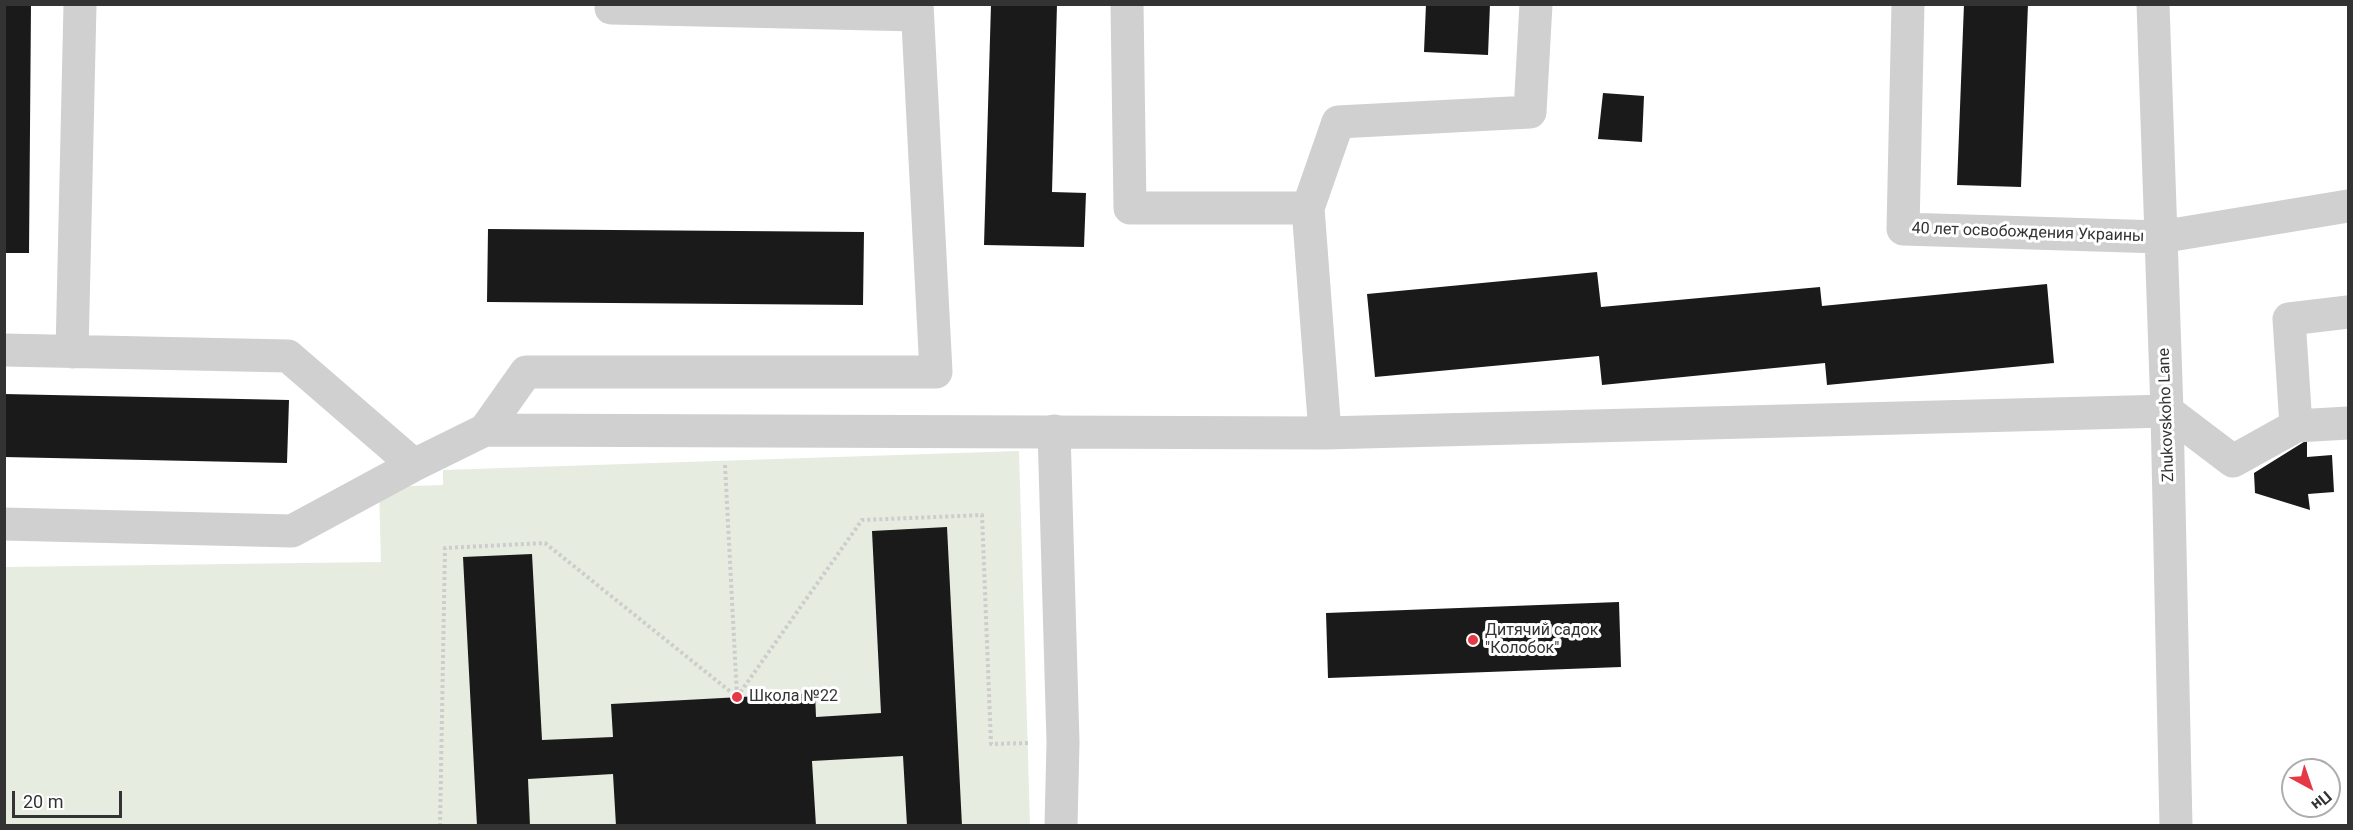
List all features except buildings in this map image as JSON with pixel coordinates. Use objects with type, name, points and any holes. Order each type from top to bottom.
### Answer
[{"type":"street","points":[[1127,4],[1130,208],[1308,208]]},
{"type":"street","points":[[1325,433],[1308,208],[1338,122],[1530,112],[1536,4]]},
{"type":"street","name":"40 лет освобождения Украины","points":[[1908,4],[1903,229],[2160,237]]},
{"type":"street","name":"Zhukovskoho Lane","points":[[2153,4],[2167,411],[2176,825]]},
{"type":"street","points":[[72,352],[80,5]]},
{"type":"street","points":[[485,430],[526,372],[936,372],[917,10],[610,8]]},
{"type":"street","points":[[2160,237],[2349,206]]},
{"type":"street","points":[[2296,426],[2289,319],[2349,312]]},
{"type":"street","points":[[4,350],[288,356],[414,465]]},
{"type":"street","points":[[4,524],[292,531],[414,465],[485,430],[1325,433],[2167,411],[2233,460],[2296,426],[2349,423]]},
{"type":"street","points":[[1054,431],[1063,742],[1061,825]]},
{"type":"path","points":[[724,431],[736,697]]},
{"type":"path","points":[[736,697],[862,520],[981,515],[991,744],[1063,742]]},
{"type":"path","points":[[440,825],[445,548],[545,543],[736,697]]},
{"type":"shaded area","points":[[1019,451],[1030,825],[5,825],[4,567],[381,562],[379,487],[443,485],[443,470]]},
{"type":"place","name":"Дитячий садок \"Колобок\"","points":[[1473,640]]},
{"type":"place","name":"Школа №22","points":[[737,697]]}]
